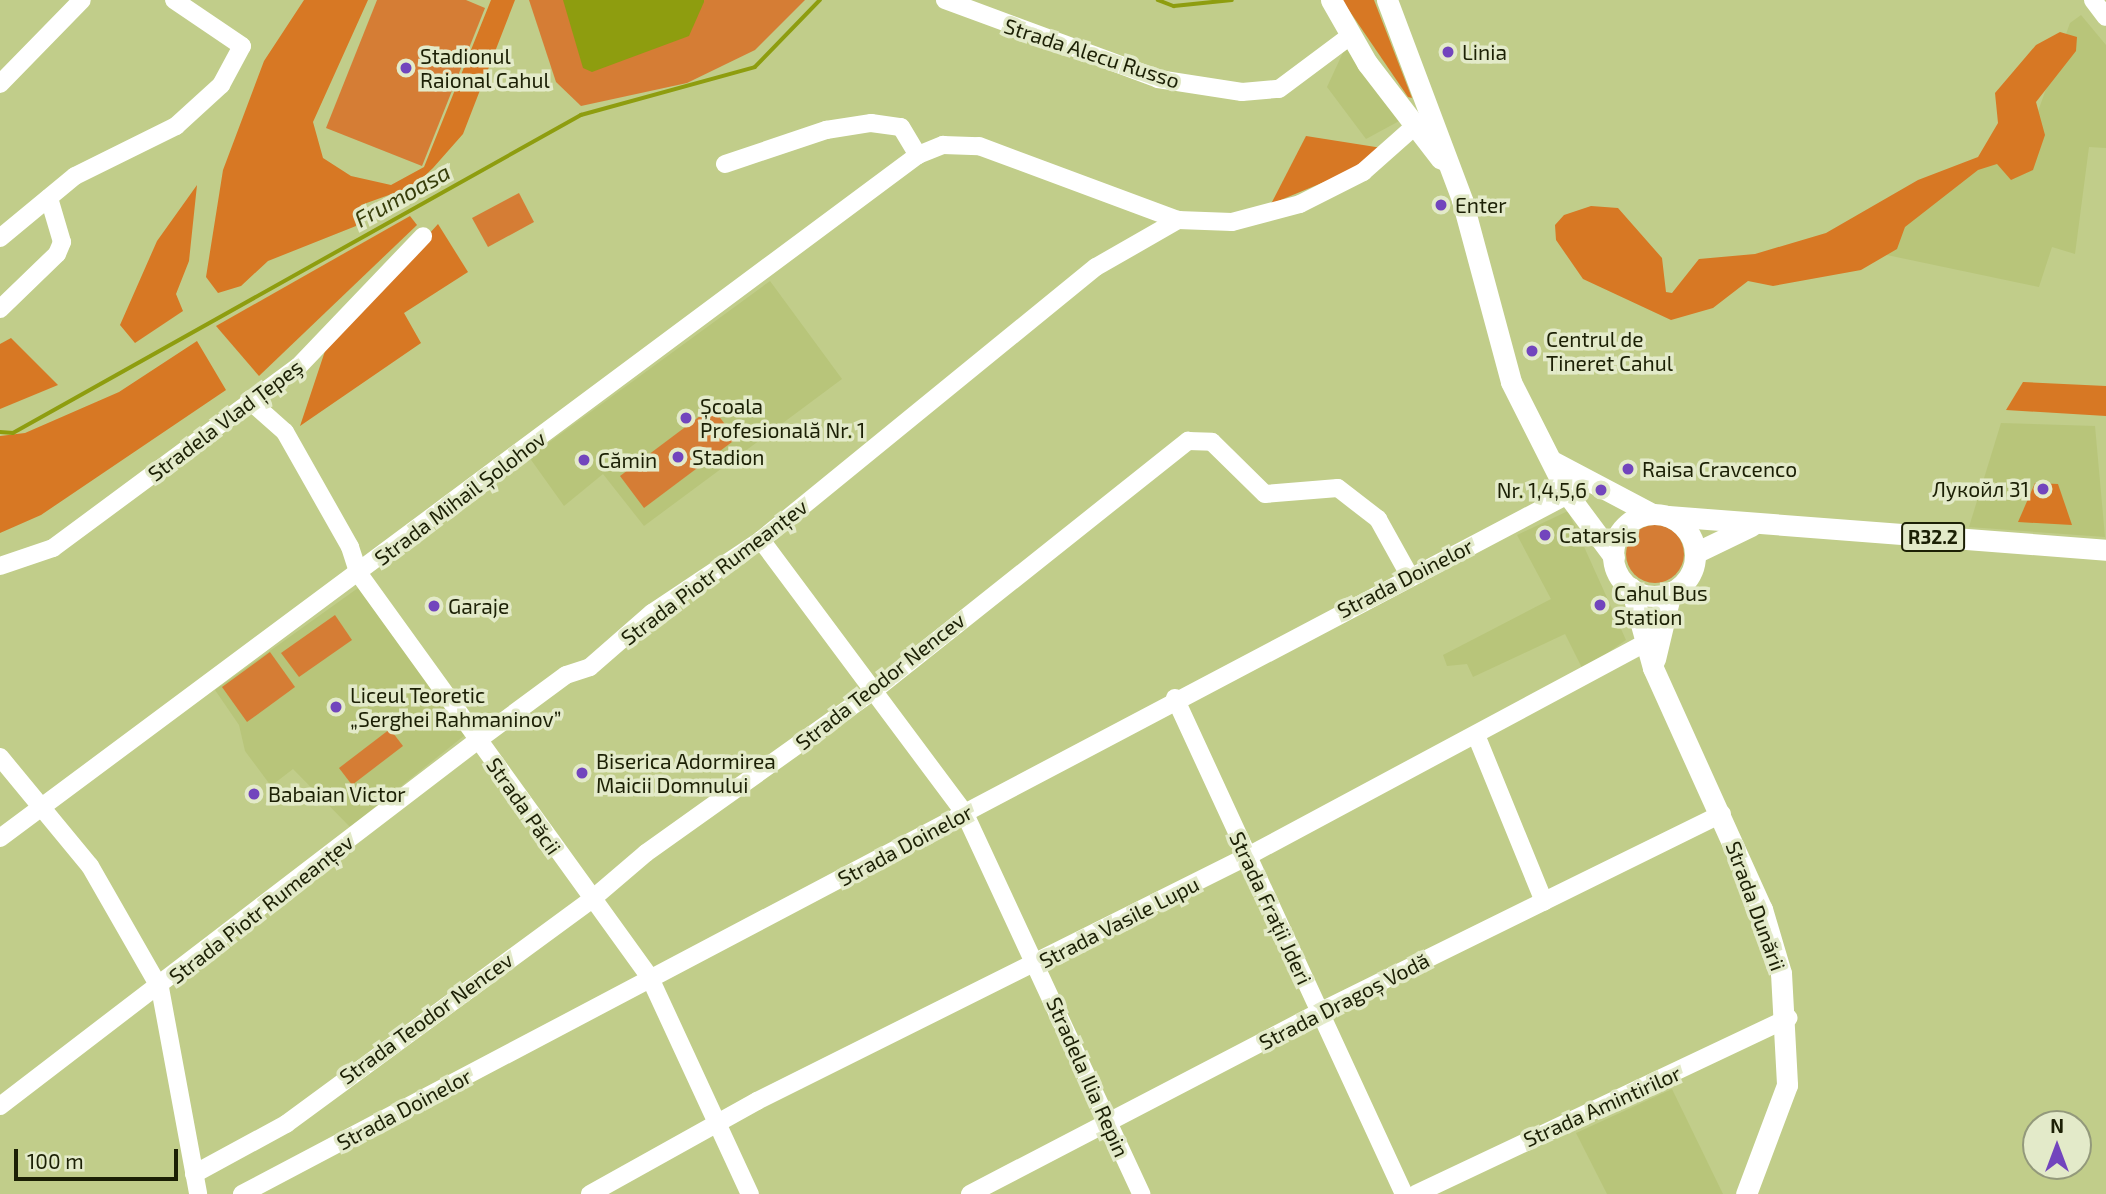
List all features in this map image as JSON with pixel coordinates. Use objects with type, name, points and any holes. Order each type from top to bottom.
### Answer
[{"type":"main road","points":[[1331,0],[1350,36],[1418,124],[1455,178]]},
{"type":"main road","points":[[1387,0],[1455,178],[1502,360],[1545,456],[1568,495],[1614,557],[1631,588],[1654,595],[1671,592],[1689,576],[1695,553],[1689,534],[1660,515],[1608,496],[1545,456]]},
{"type":"main road","points":[[1398,101],[1419,103],[1424,91]]},
{"type":"main road","points":[[1614,557],[1624,527],[1660,515]]},
{"type":"main road","name":"R32.2","points":[[1660,515],[2106,550]]},
{"type":"main road","name":"R32.2","points":[[1695,553],[1760,523]]},
{"type":"main road","name":"Strada Dunării","points":[[1631,588],[1653,668],[1722,814],[1773,941],[1788,1018],[1787,1085],[1746,1194]]},
{"type":"main road","points":[[1653,668],[1671,592]]},
{"type":"street","points":[[0,84],[82,0]]},
{"type":"street","points":[[0,238],[92,165],[198,110],[221,85],[242,46],[174,0]]},
{"type":"street","name":"Strada Alecu Russo","points":[[945,0],[1158,79],[1242,92],[1279,89],[1350,36]]},
{"type":"street","points":[[2093,0],[2106,17]]},
{"type":"street","points":[[725,164],[826,130],[871,122],[901,127],[918,155]]},
{"type":"street","points":[[1178,220],[1232,222],[1300,204],[1363,172],[1418,124]]},
{"type":"street","name":"Strada Mihail Șolohov","points":[[0,838],[359,574],[918,155],[943,145],[979,146],[1178,220]]},
{"type":"street","points":[[0,309],[57,254],[60,231],[49,198]]},
{"type":"street","name":"Strada Piotr Rumeanțev","points":[[0,1106],[160,988],[478,740],[566,675],[590,667],[652,613],[761,540],[1096,267],[1178,220]]},
{"type":"street","name":"Stradela Vlad Țepeş","points":[[0,566],[53,548],[324,344],[423,236]]},
{"type":"street","name":"Strada Păcii","points":[[249,400],[285,432],[359,574],[591,901],[650,978],[750,1194]]},
{"type":"street","name":"Strada Teodor Nencev","points":[[194,1174],[286,1124],[591,901],[646,853],[876,690],[1194,438],[1212,442],[1265,494],[1338,488],[1378,519],[1409,575]]},
{"type":"street","name":"Strada Doinelor","points":[[242,1194],[965,814],[1175,698],[1568,495]]},
{"type":"street","name":"Stradela Ilia Repin","points":[[761,540],[876,690],[965,814],[1039,963],[1105,1123],[1141,1194]]},
{"type":"street","name":"Strada Vasile Lupu","points":[[590,1194],[718,1122],[1248,856],[1646,643]]},
{"type":"street","name":"Strada Frații Jderi","points":[[1175,698],[1404,1194]]},
{"type":"street","points":[[1476,735],[1544,902]]},
{"type":"street","points":[[0,757],[43,806],[113,899],[160,988],[198,1194]]},
{"type":"street","name":"Strada Dragoș Vodă","points":[[970,1194],[1319,1012],[1722,814]]},
{"type":"street","name":"Strada Amintirilor","points":[[1416,1194],[1788,1018]]},
{"type":"shaded area","points":[[304,0],[368,0],[313,122],[323,158],[351,176],[391,185],[424,167],[491,0],[515,0],[463,134],[433,168],[414,186],[361,205],[356,226],[268,261],[241,286],[218,293],[206,277],[223,170],[264,61]]},
{"type":"shaded area","name":"Stadionul Raional Cahul","points":[[377,0],[466,0],[485,8],[422,166],[326,128]]},
{"type":"shaded area","points":[[529,0],[805,0],[755,50],[687,83],[581,106],[556,82]]},
{"type":"shaded area","points":[[563,0],[704,2],[689,36],[592,72],[583,68]]},
{"type":"shaded area","points":[[1342,0],[1374,0],[1412,98],[1408,97]]},
{"type":"shaded area","points":[[2081,15],[2106,45],[2106,148],[2089,147],[2075,254],[2052,247],[2039,287],[1882,254],[1917,203],[2033,125],[2070,23]]},
{"type":"shaded area","points":[[2060,32],[2077,37],[2076,51],[2036,102],[2045,135],[2033,170],[2011,180],[1997,164],[1978,170],[1905,227],[1897,249],[1861,270],[1773,286],[1748,281],[1713,308],[1671,320],[1583,279],[1556,240],[1555,225],[1564,215],[1591,206],[1618,208],[1662,258],[1666,292],[1672,293],[1699,259],[1755,254],[1826,233],[1918,180],[1978,157],[1998,123],[1995,93],[2036,45]]},
{"type":"shaded area","points":[[1346,46],[1401,120],[1366,139],[1327,87]]},
{"type":"shaded area","points":[[1306,136],[1382,148],[1358,168],[1271,204]]},
{"type":"shaded area","points":[[197,185],[189,261],[176,294],[183,311],[135,343],[120,325],[157,241]]},
{"type":"shaded area","points":[[519,193],[534,222],[488,247],[472,218]]},
{"type":"shaded area","points":[[410,216],[417,225],[259,376],[216,326]]},
{"type":"shaded area","points":[[438,224],[468,272],[404,313],[421,343],[300,426],[326,348]]},
{"type":"shaded area","name":"Școala Profesională Nr. 1","points":[[770,281],[842,379],[644,526],[603,474],[564,506],[529,457]]},
{"type":"shaded area","points":[[11,338],[58,385],[0,409],[0,344]]},
{"type":"shaded area","points":[[197,341],[226,390],[41,515],[0,533],[0,436],[25,433],[119,392]]},
{"type":"shaded area","points":[[2023,382],[2106,386],[2106,416],[2006,410]]},
{"type":"shaded area","name":"Stadion","points":[[712,407],[736,439],[644,508],[620,476]]},
{"type":"shaded area","points":[[2001,423],[2095,426],[2105,537],[1969,527]]},
{"type":"shaded area","points":[[2035,483],[2058,484],[2072,525],[2018,522]]},
{"type":"shaded area","points":[[1568,511],[1626,640],[1583,670],[1565,634],[1473,677],[1467,664],[1447,666],[1443,655],[1551,599],[1517,535]]},
{"type":"shaded area","points":[[1655,525],[1666,527],[1679,538],[1684,554],[1682,565],[1671,578],[1655,583],[1644,581],[1631,570],[1626,554],[1628,543],[1639,530]]},
{"type":"shaded area","name":"Liceul Teoretic „Serghei Rahmaninov”","points":[[358,588],[465,735],[350,827],[293,769],[271,786],[245,751],[239,725],[215,690]]},
{"type":"shaded area","points":[[335,615],[352,640],[299,677],[281,653]]},
{"type":"shaded area","points":[[270,652],[295,687],[247,722],[222,687]]},
{"type":"shaded area","points":[[390,729],[403,746],[352,785],[339,768]]},
{"type":"shaded area","points":[[1672,1089],[1723,1194],[1607,1194],[1576,1133]]},
{"type":"waterway","name":"Frumoasa","points":[[0,432],[13,433],[581,115],[755,67],[820,0]]},
{"type":"waterway","name":"Frumoasa","points":[[1158,0],[1174,6],[1232,0]]},
{"type":"place","name":"Linia","points":[[1448,52]]},
{"type":"place","name":"Stadionul Raional Cahul","points":[[406,68]]},
{"type":"place","name":"Enter","points":[[1441,205]]},
{"type":"place","name":"Centrul de Tineret Cahul","points":[[1532,351]]},
{"type":"place","name":"Școala Profesională Nr. 1","points":[[686,418]]},
{"type":"place","name":"Stadion","points":[[678,457]]},
{"type":"place","name":"Cămin","points":[[584,460]]},
{"type":"place","name":"Raisa Cravcenco","points":[[1628,469]]},
{"type":"place","name":"Лукойл 31","points":[[2043,489]]},
{"type":"place","name":"Nr. 1,4,5,6","points":[[1601,490]]},
{"type":"place","name":"Catarsis","points":[[1545,535]]},
{"type":"place","name":"Cahul Bus Station","points":[[1600,605]]},
{"type":"place","name":"Garaje","points":[[434,606]]},
{"type":"place","name":"Liceul Teoretic „Serghei Rahmaninov”","points":[[336,707]]},
{"type":"place","name":"Biserica Adormirea Maicii Domnului","points":[[582,773]]},
{"type":"place","name":"Babaian Victor","points":[[254,794]]}]
